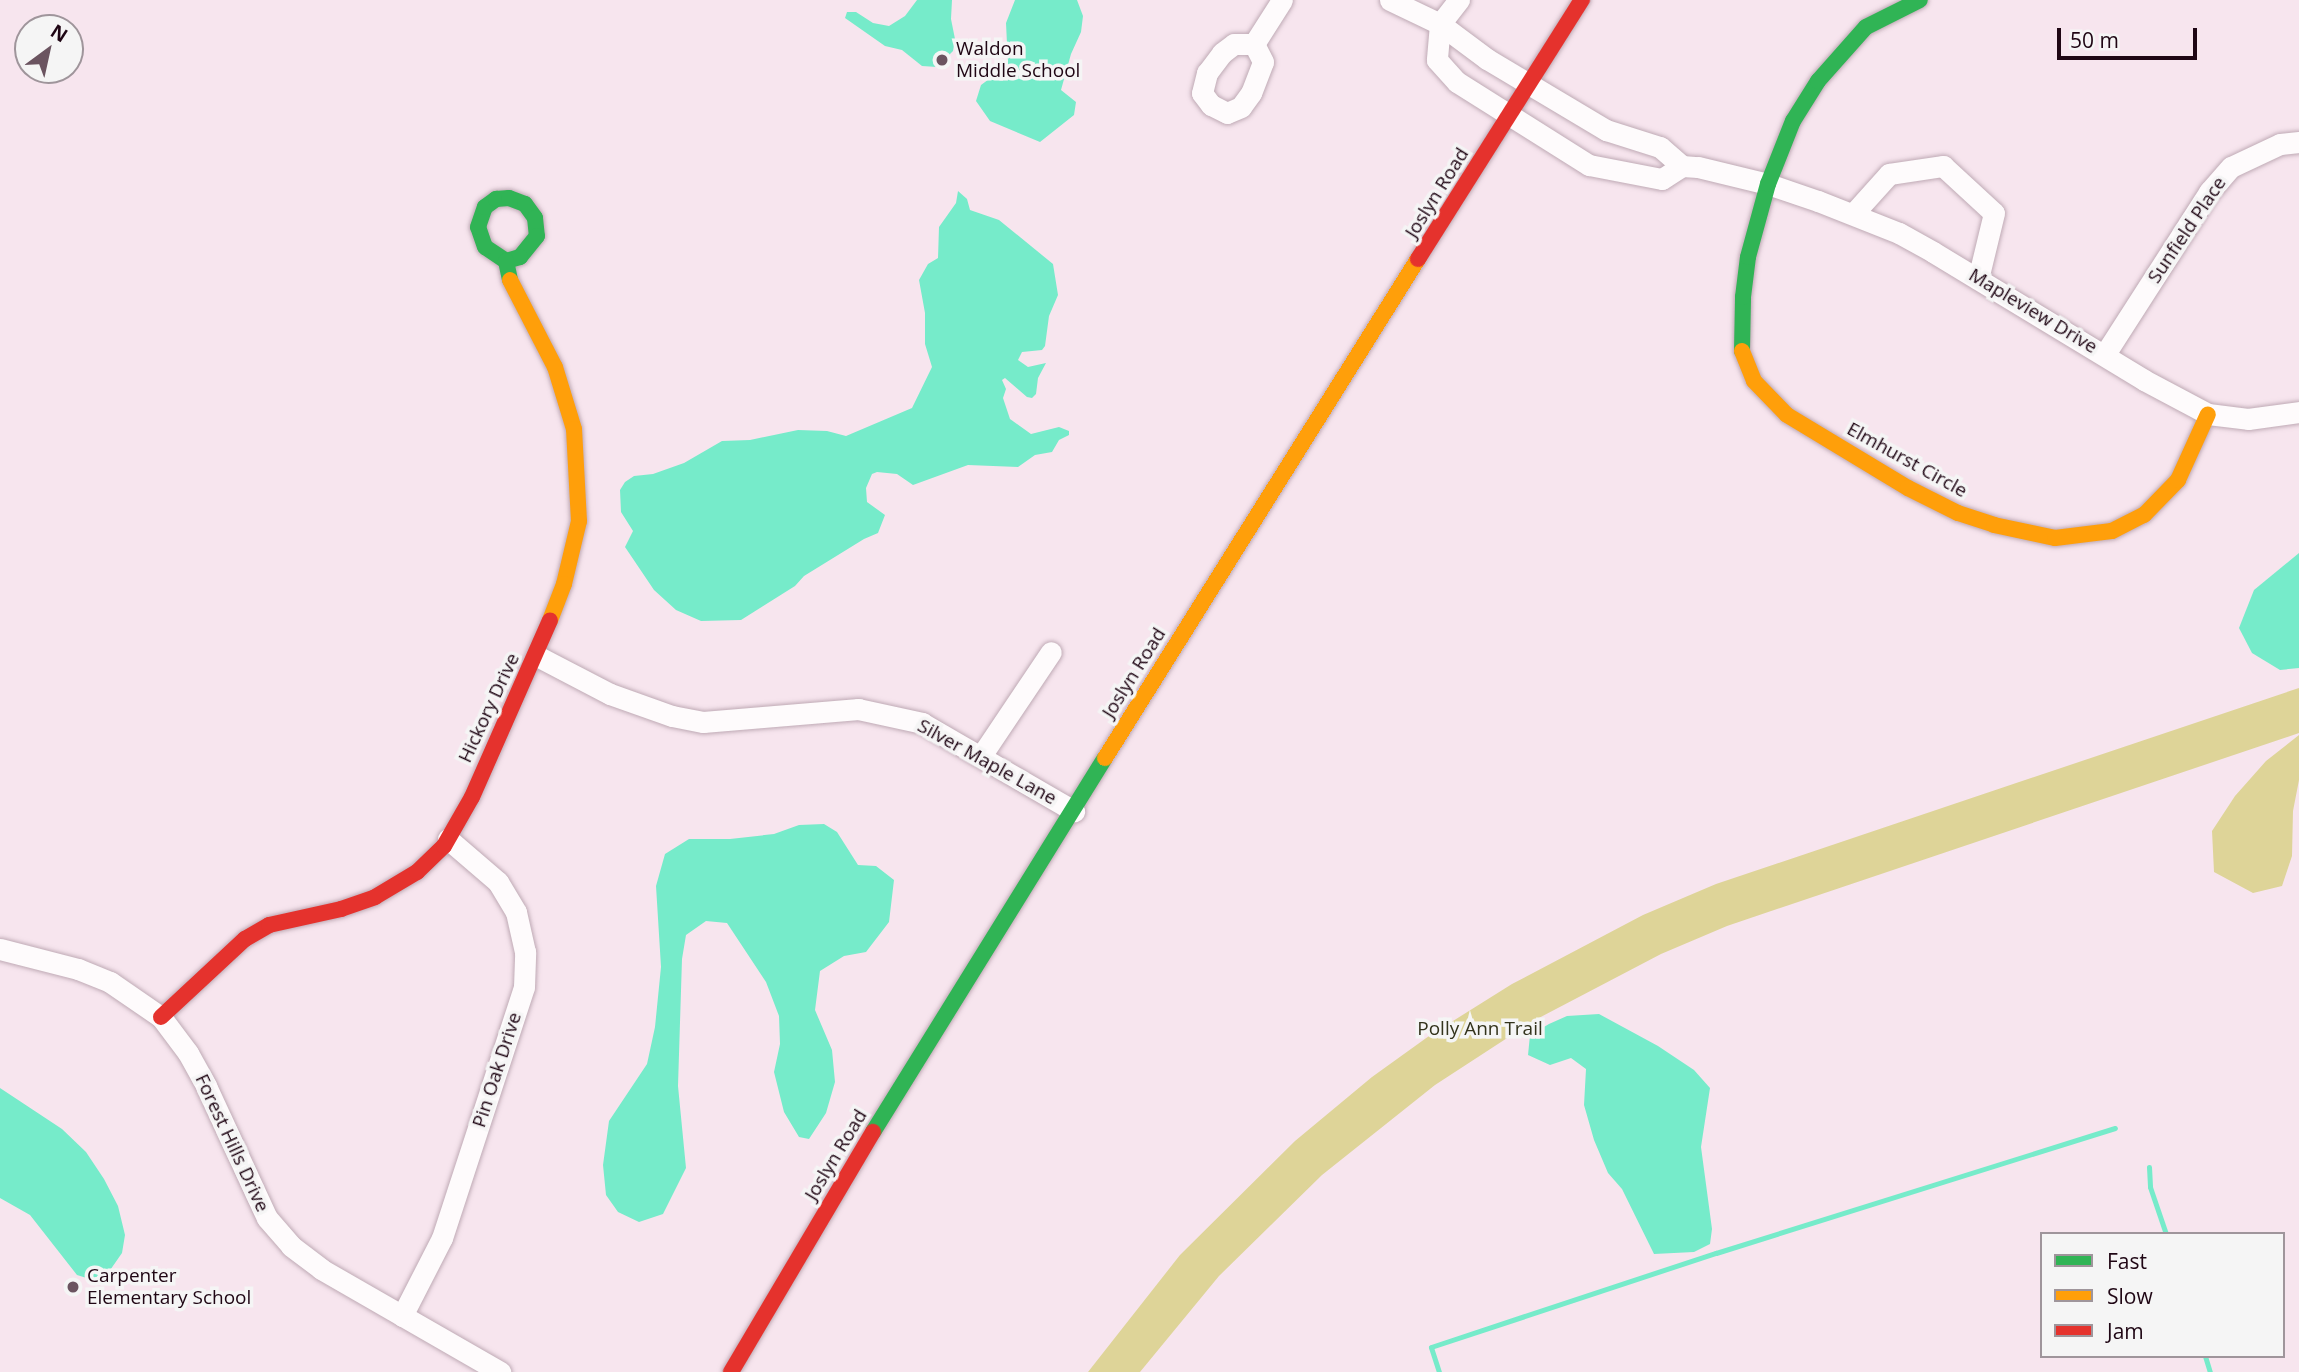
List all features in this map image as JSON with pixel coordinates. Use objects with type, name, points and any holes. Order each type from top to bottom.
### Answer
[{"type":"street","points":[[1254,44],[1282,0]]},
{"type":"street","name":"Mapleview Drive","points":[[1390,0],[1440,24],[1529,86],[1606,130],[1660,146],[1682,166]]},
{"type":"street","points":[[1440,24],[1460,0]]},
{"type":"street","name":"Joslyn Road","points":[[731,1372],[844,1179],[1221,572],[1582,0]]},
{"type":"street","points":[[1768,184],[1793,121],[1818,81],[1866,27],[1920,0]]},
{"type":"street","name":"Mapleview Drive","points":[[1440,24],[1437,60],[1457,82],[1589,165],[1661,179],[1682,166],[1698,167],[1768,184],[1899,233],[2208,414],[2248,419],[2299,412]]},
{"type":"street","points":[[1589,165],[1606,130]]},
{"type":"street","name":"Sunfield Place","points":[[2105,354],[2209,192],[2231,167],[2280,144],[2299,142]]},
{"type":"street","points":[[1853,214],[1889,174],[1944,166],[1994,213],[1979,279]]},
{"type":"street","name":"Elmhurst Circle","points":[[1768,184],[1748,257],[1743,297],[1742,356],[1754,382],[1787,415],[1908,488],[1958,513],[1994,525],[2055,538],[2112,531],[2144,515],[2178,480],[2208,414]]},
{"type":"street","name":"Hickory Drive","points":[[161,1017],[245,939],[269,925],[341,909],[375,897],[417,872],[448,839],[472,797],[537,656],[564,584],[579,521],[579,487],[574,429],[567,398],[555,367],[516,295],[506,261]]},
{"type":"street","points":[[981,756],[1051,652]]},
{"type":"street","name":"Silver Maple Lane","points":[[537,656],[610,694],[671,716],[703,722],[858,709],[922,723],[1074,811]]},
{"type":"street","name":"Pin Oak Drive","points":[[402,1316],[442,1238],[524,987],[525,952],[516,912],[498,882],[448,839]]},
{"type":"street","name":"Forest Hills Drive","points":[[0,949],[78,969],[110,982],[161,1017],[188,1053],[206,1086],[267,1219],[291,1246],[321,1269],[500,1372]]},
{"type":"green space","name":"Polly Ann Trail","points":[[2299,688],[2299,733],[1727,926],[1661,954],[1535,1020],[1435,1085],[1322,1175],[1219,1276],[1140,1372],[1088,1372],[1180,1255],[1295,1141],[1372,1077],[1429,1036],[1512,984],[1643,915],[1716,884]]},
{"type":"green space","points":[[2299,735],[2299,780],[2293,811],[2292,856],[2282,886],[2253,893],[2214,872],[2212,831],[2235,796],[2266,761]]},
{"type":"shaded area","points":[[917,0],[952,0],[951,19],[955,39],[953,51],[937,67],[922,66],[902,50],[885,46],[845,18],[847,12],[856,12],[873,23],[889,26],[905,16]]},
{"type":"shaded area","points":[[1015,0],[1077,0],[1083,16],[1081,32],[1071,54],[1061,90],[1076,102],[1074,115],[1040,142],[990,121],[976,101],[981,85],[1008,65],[1006,23]]},
{"type":"shaded area","points":[[958,191],[967,199],[970,210],[999,220],[1053,264],[1058,295],[1049,316],[1045,346],[1042,350],[1022,352],[1018,360],[1028,367],[1046,363],[1038,378],[1036,394],[1032,398],[1027,397],[1005,378],[1002,380],[1006,389],[1003,398],[1010,419],[1031,434],[1059,427],[1069,431],[1069,435],[1059,440],[1052,452],[1035,455],[1018,467],[968,465],[913,485],[897,474],[872,474],[866,488],[867,502],[885,515],[878,533],[804,576],[795,586],[741,620],[701,621],[676,610],[654,590],[625,547],[633,531],[621,512],[620,490],[625,482],[634,476],[653,474],[684,463],[722,441],[750,440],[798,430],[827,431],[846,436],[912,408],[932,367],[925,344],[925,313],[919,280],[928,264],[938,258],[939,227],[956,203]]},
{"type":"shaded area","points":[[2299,553],[2299,668],[2280,670],[2252,653],[2239,628],[2254,590]]},
{"type":"shaded area","points":[[824,824],[837,832],[858,865],[876,866],[894,880],[889,922],[866,952],[844,956],[820,971],[815,1010],[832,1050],[835,1082],[826,1113],[809,1139],[799,1137],[784,1112],[774,1072],[780,1044],[779,1016],[766,982],[727,923],[706,921],[686,935],[682,959],[678,1086],[686,1168],[663,1214],[639,1222],[618,1212],[606,1195],[603,1165],[609,1121],[647,1064],[655,1027],[661,967],[656,886],[665,854],[689,839],[730,839],[774,834],[799,825]]},
{"type":"shaded area","points":[[1599,1014],[1658,1046],[1694,1070],[1710,1088],[1701,1147],[1712,1229],[1710,1244],[1694,1252],[1654,1254],[1622,1189],[1608,1173],[1594,1140],[1584,1105],[1586,1069],[1571,1058],[1550,1065],[1528,1055],[1530,1035],[1549,1024],[1567,1016]]},
{"type":"shaded area","points":[[0,1088],[62,1129],[86,1152],[104,1179],[118,1206],[125,1235],[122,1253],[106,1276],[93,1280],[77,1275],[30,1215],[0,1198]]},
{"type":"waterway","points":[[1439,1372],[1431,1347],[1716,1253],[2115,1128]]},
{"type":"waterway","points":[[2149,1167],[2150,1187],[2165,1232]]},
{"type":"waterway","points":[[2206,1358],[2210,1372]]},
{"type":"traffic: fast","points":[[1742,351],[1743,297],[1748,257],[1768,184],[1793,121],[1818,81],[1866,27],[1920,0]]},
{"type":"traffic: fast","points":[[506,261],[485,247],[478,227],[485,207],[496,199],[509,198],[525,204],[535,218],[537,236],[520,257],[506,261],[510,280]]},
{"type":"traffic: fast","points":[[873,1132],[1105,758]]},
{"type":"traffic: slow","points":[[1105,758],[1418,259]]},
{"type":"traffic: slow","points":[[510,280],[555,367],[574,429],[579,521],[564,584],[550,620]]},
{"type":"traffic: slow","points":[[1742,351],[1754,381],[1787,415],[1908,488],[1958,513],[1994,525],[2055,538],[2112,531],[2144,515],[2178,480],[2208,414]]},
{"type":"traffic: jam","points":[[1418,259],[1582,0]]},
{"type":"traffic: jam","points":[[161,1017],[245,939],[269,925],[341,909],[375,897],[417,872],[444,846],[472,797],[550,620]]},
{"type":"traffic: jam","points":[[731,1372],[873,1132]]},
{"type":"place","name":"Waldon Middle School","points":[[942,60]]},
{"type":"place","name":"Carpenter Elementary School","points":[[73,1287]]}]
